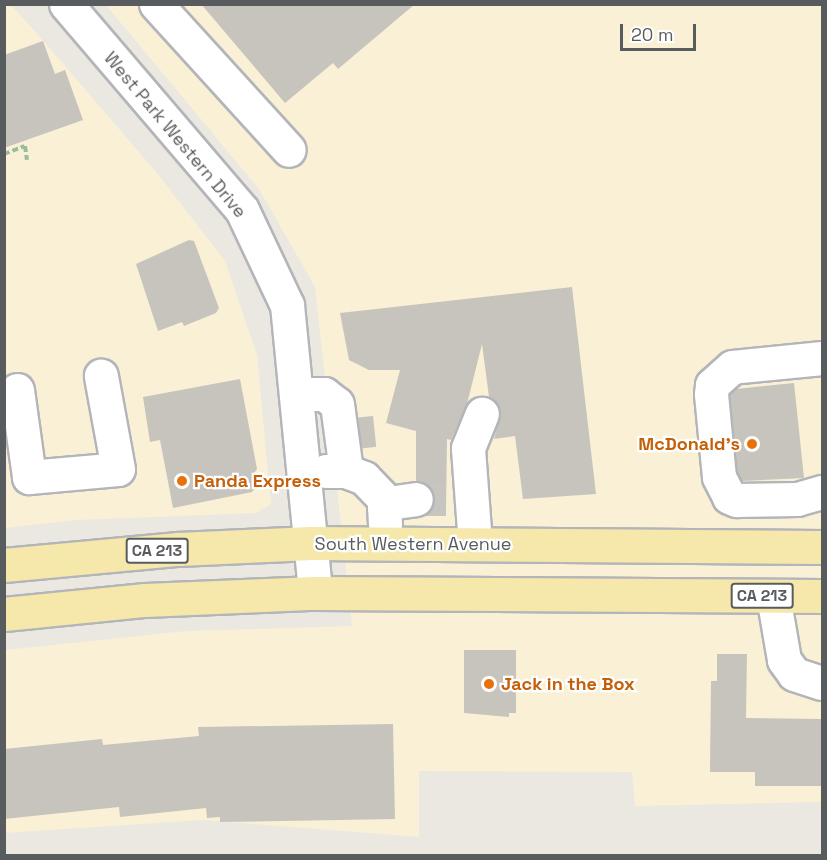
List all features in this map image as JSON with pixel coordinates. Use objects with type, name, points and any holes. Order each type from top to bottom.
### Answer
[{"type":"main road","name":"South Western Avenue","points":[[4,565],[146,552],[310,543],[822,547]]},
{"type":"main road","name":"CA 213","points":[[4,614],[145,600],[315,593],[822,596]]},
{"type":"street","points":[[156,4],[289,150]]},
{"type":"street","name":"West Park Western Drive","points":[[77,8],[242,210],[287,305],[315,593]]},
{"type":"street","points":[[822,358],[732,367],[712,385],[711,394],[719,477],[729,496],[736,500],[797,499],[822,492]]},
{"type":"street","points":[[17,390],[28,477],[118,469],[101,376]]},
{"type":"street","points":[[296,394],[324,394],[337,404],[346,471]]},
{"type":"street","points":[[386,544],[384,507],[430,500],[468,448],[482,414]]},
{"type":"street","points":[[304,472],[346,471],[430,500],[475,544]]},
{"type":"street","points":[[773,596],[784,660],[794,674],[822,683]]},
{"type":"path","points":[[4,154],[25,146],[27,160]]},
{"type":"shaded area","points":[[4,5],[11,5],[33,29],[157,173],[225,261],[257,355],[271,504],[256,513],[76,520],[5,528]]},
{"type":"shaded area","points":[[106,5],[822,5],[822,802],[635,806],[632,772],[419,771],[419,837],[202,820],[5,833],[5,650],[186,631],[352,626],[315,287],[259,189]]},
{"type":"building","points":[[201,4],[415,4],[338,69],[333,63],[285,103]]},
{"type":"building","points":[[43,41],[55,74],[65,70],[83,120],[4,148],[4,55]]},
{"type":"building","points":[[189,240],[194,241],[219,308],[216,313],[184,326],[182,322],[158,331],[136,264]]},
{"type":"building","points":[[572,287],[596,494],[523,499],[515,436],[494,439],[501,412],[489,397],[482,344],[467,404],[451,440],[447,439],[446,511],[430,511],[435,497],[431,488],[416,481],[416,431],[386,423],[400,370],[369,370],[349,360],[340,313]]},
{"type":"building","points":[[240,379],[257,469],[254,473],[262,478],[252,492],[173,508],[160,440],[150,442],[143,397]]},
{"type":"building","points":[[794,383],[804,478],[742,481],[737,472],[730,394],[736,389]]},
{"type":"building","points":[[373,416],[376,447],[361,448],[358,418]]},
{"type":"building","points":[[464,650],[516,650],[516,713],[509,713],[509,717],[464,713]]},
{"type":"building","points":[[717,654],[747,654],[746,718],[822,719],[822,786],[755,786],[755,772],[710,772],[711,681],[717,681]]},
{"type":"building","points":[[393,724],[395,819],[220,822],[220,817],[207,818],[206,808],[120,817],[119,807],[4,819],[4,749],[102,739],[103,745],[199,736],[198,727]]},
{"type":"tunnel","points":[[416,499],[446,499]]},
{"type":"place","name":"McDonald's","points":[[752,444]]},
{"type":"place","name":"Panda Express","points":[[182,481]]},
{"type":"place","name":"Jack in the Box","points":[[489,684]]}]
